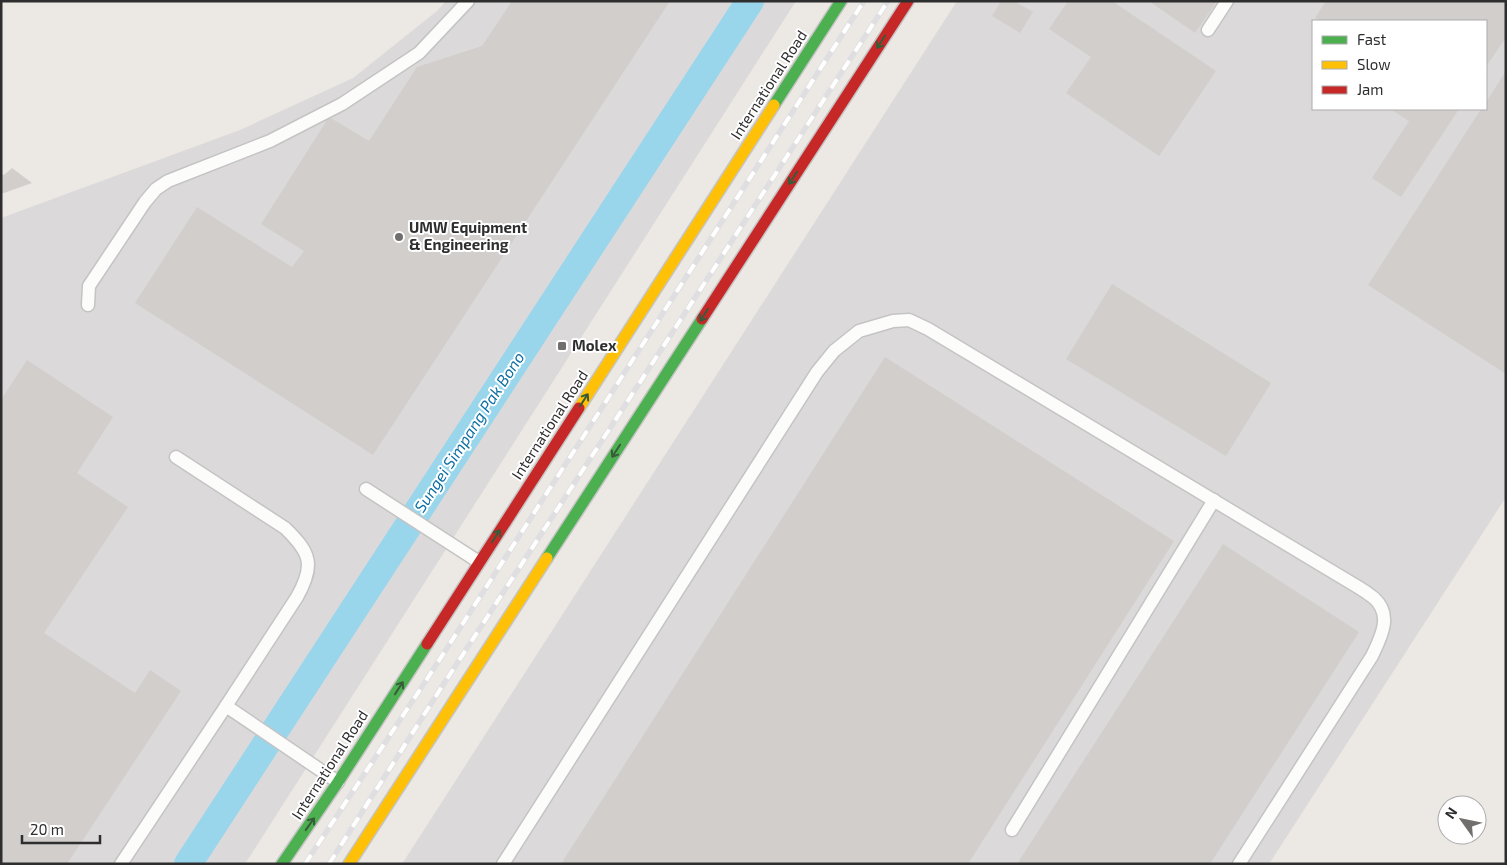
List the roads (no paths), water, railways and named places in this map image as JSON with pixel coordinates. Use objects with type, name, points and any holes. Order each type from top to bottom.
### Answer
[{"type":"main road","name":"International Road","points":[[282,864],[338,782],[841,1]]},
{"type":"main road","points":[[349,864],[908,1]]},
{"type":"lane","points":[[88,305],[89,286],[156,189],[168,182],[270,141],[342,104],[419,53],[468,1]]},
{"type":"lane","points":[[1208,30],[1227,1]]},
{"type":"lane","points":[[503,864],[817,372],[834,351],[859,331],[893,321],[909,320],[928,329],[1358,586],[1376,599],[1384,612],[1383,633],[1372,656],[1239,864]]},
{"type":"lane","points":[[122,864],[227,707],[306,581],[308,567],[307,554],[299,541],[285,528],[176,457]]},
{"type":"lane","points":[[367,490],[479,562]]},
{"type":"lane","points":[[1012,830],[1214,500]]},
{"type":"lane","points":[[227,707],[338,782]]},
{"type":"waterway","name":"Sungei Simpang Pak Bono","points":[[188,864],[750,1]]},
{"type":"railway","points":[[305,864],[429,676],[864,1]]},
{"type":"railway","points":[[329,864],[443,685],[888,1]]},
{"type":"place","name":"UMW Equipment & Engineering","points":[[399,237]]},
{"type":"place","name":"Molex","points":[[562,346]]}]
